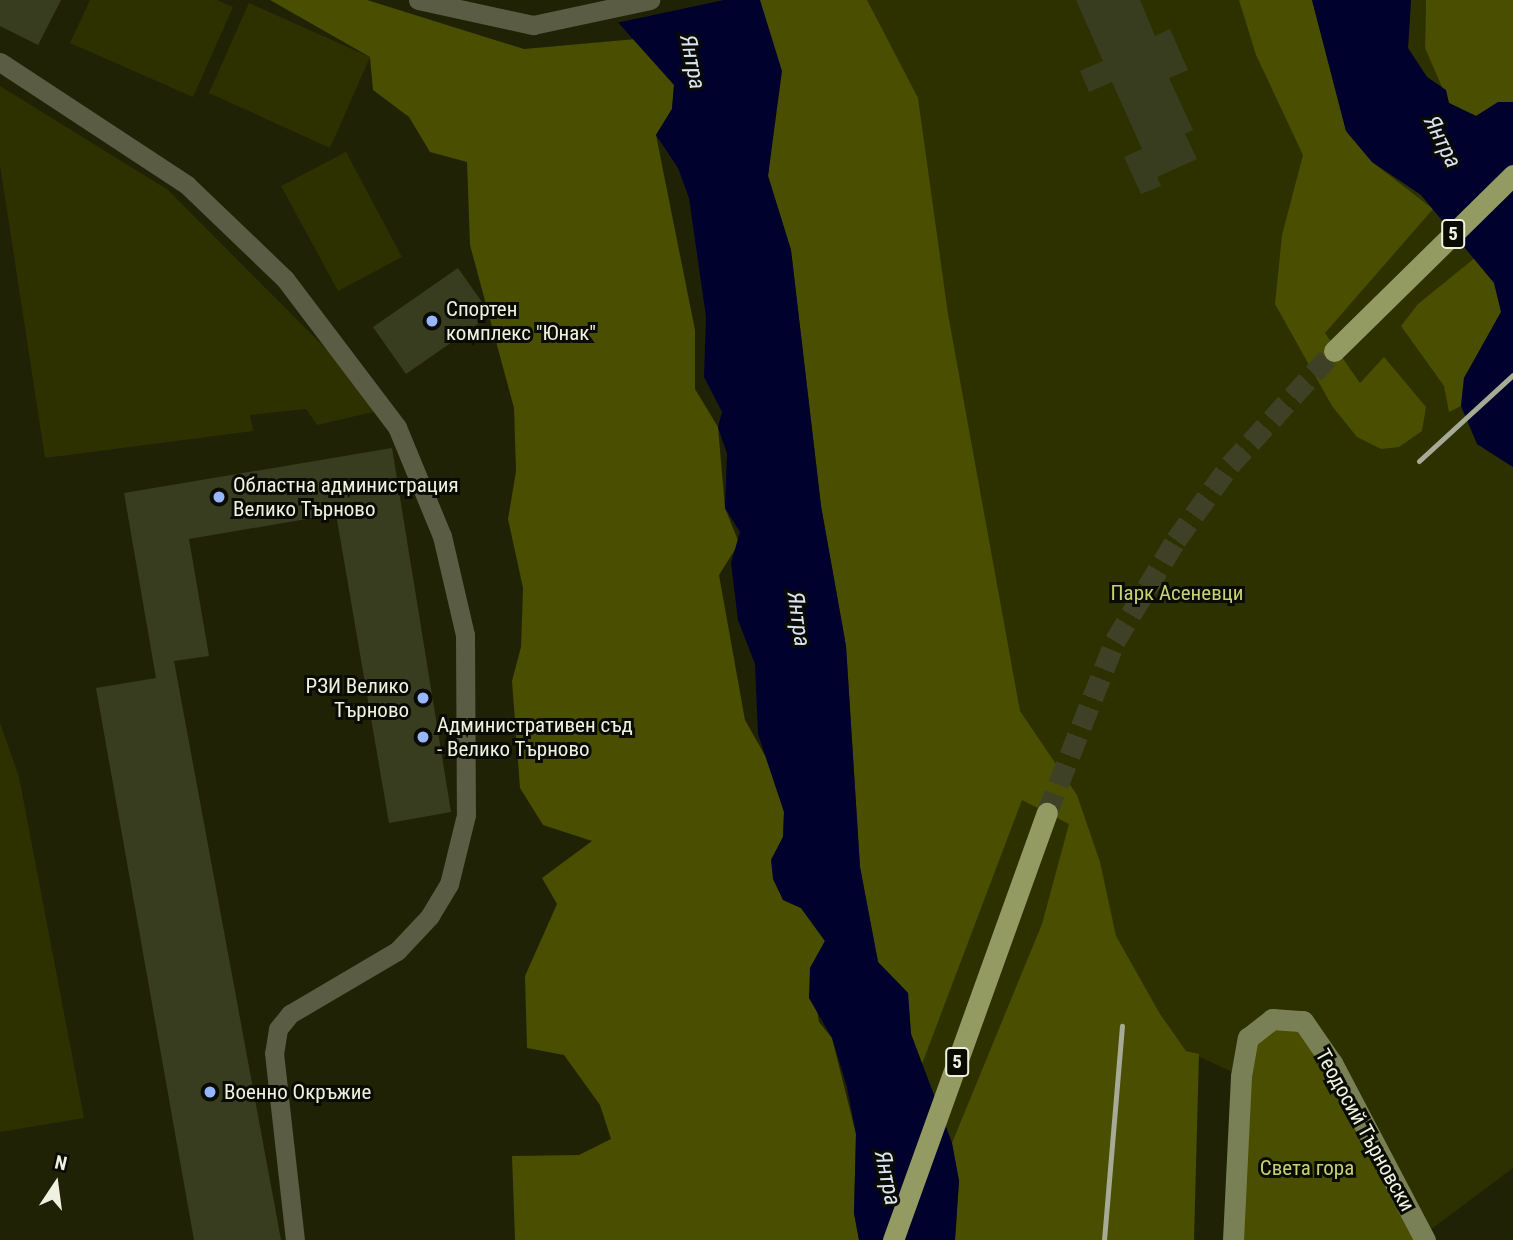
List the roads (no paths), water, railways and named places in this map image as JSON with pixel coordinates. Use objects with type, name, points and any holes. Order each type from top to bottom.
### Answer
[{"type":"main road","name":"5","points":[[1334,351],[1513,175]]},
{"type":"main road","name":"5","points":[[893,1240],[1046,813]]},
{"type":"street","points":[[418,0],[533,25],[650,0]]},
{"type":"street","points":[[0,62],[187,186],[285,279],[397,427],[442,536],[465,635],[466,815],[449,884],[430,916],[397,951],[290,1014],[278,1029],[274,1053],[295,1240]]},
{"type":"street","name":"Теодосий Търновски","points":[[1233,1240],[1248,1038],[1272,1019],[1303,1021],[1332,1063],[1425,1240]]},
{"type":"water","name":"Янтра","points":[[598,0],[760,0],[782,71],[768,176],[791,250],[821,506],[846,646],[860,867],[878,962],[908,993],[911,1034],[952,1143],[959,1181],[955,1240],[859,1240],[854,1213],[856,1134],[847,1087],[832,1038],[809,998],[810,968],[825,941],[801,908],[783,900],[773,879],[771,860],[783,837],[784,812],[758,734],[755,664],[738,620],[731,563],[740,532],[725,508],[727,454],[718,427],[722,412],[704,377],[706,317],[689,198],[678,168],[656,135],[672,109],[674,85]]},
{"type":"water","name":"Янтра","points":[[1312,0],[1411,0],[1408,48],[1427,77],[1446,90],[1449,103],[1476,116],[1498,102],[1513,102],[1513,467],[1477,444],[1461,406],[1464,378],[1501,312],[1494,283],[1421,195],[1372,162],[1346,131]]},
{"type":"tunnel","points":[[1047,813],[1115,641],[1176,540],[1230,465],[1334,351]]},
{"type":"railway","points":[[1419,461],[1513,375]]},
{"type":"railway","points":[[1104,1240],[1122,1026]]},
{"type":"place","name":"Спортен комплекс \"Юнак\"","points":[[432,321]]},
{"type":"place","name":"Областна администрация Велико Търново","points":[[219,497]]},
{"type":"place","name":"РЗИ Велико Търново","points":[[423,698]]},
{"type":"place","name":"Административен съд - Велико Търново","points":[[423,737]]},
{"type":"place","name":"Военно Окръжие","points":[[210,1092]]},
{"type":"park label","name":"Парк Асеневци","points":[[1177,593]]},
{"type":"park label","name":"Света гора","points":[[1307,1168]]}]
